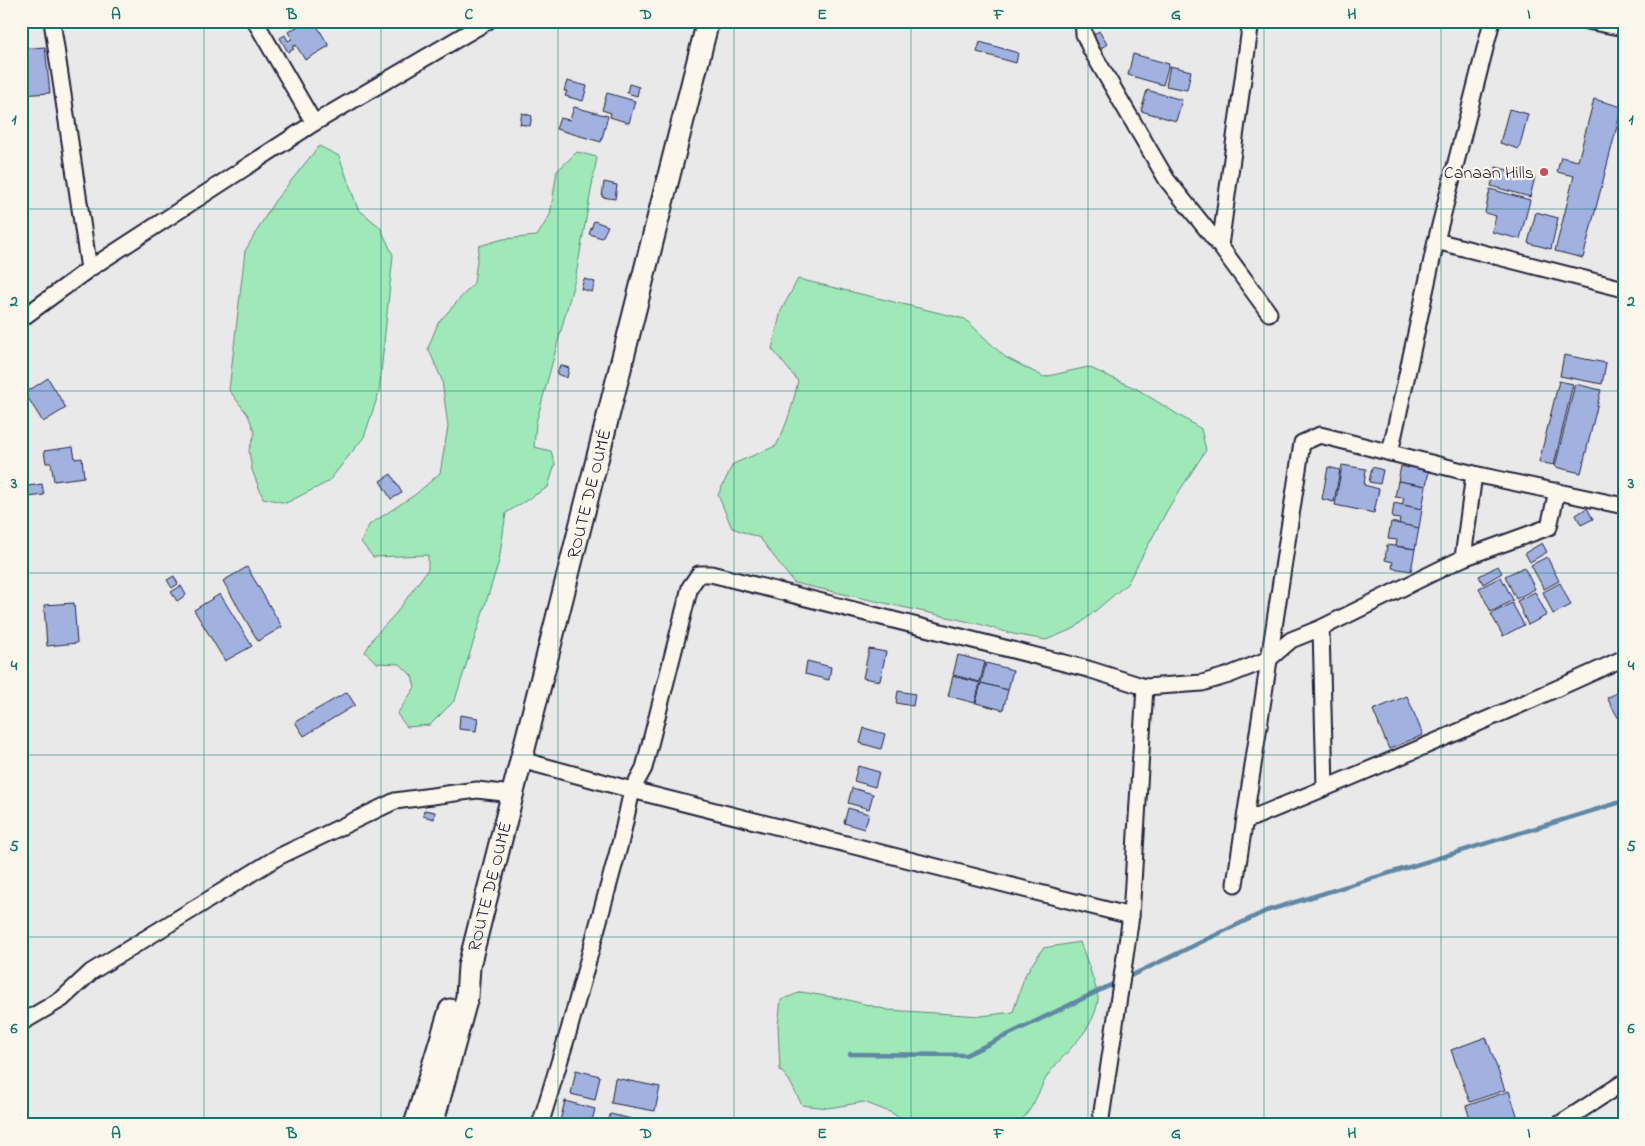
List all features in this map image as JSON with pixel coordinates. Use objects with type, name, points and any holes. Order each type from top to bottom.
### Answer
[{"type":"main road","name":"ROUTE DE OUMÉ","points":[[470,966],[708,21]]},
{"type":"main road","points":[[415,1125],[446,1020],[470,966]]},
{"type":"main road","points":[[432,1125],[467,997],[470,966]]},
{"type":"street","points":[[52,21],[89,270]]},
{"type":"street","points":[[255,21],[314,123]]},
{"type":"street","points":[[21,319],[89,270],[314,123],[488,21]]},
{"type":"street","points":[[1083,21],[1084,34],[1091,50],[1167,180],[1220,246],[1268,313]]},
{"type":"street","points":[[1220,246],[1251,21]]},
{"type":"street","points":[[1390,453],[1436,241],[1492,21]]},
{"type":"street","points":[[1587,21],[1624,28]]},
{"type":"street","points":[[1436,241],[1624,288]]},
{"type":"street","points":[[1235,884],[1302,443],[1320,435],[1474,474],[1624,506]]},
{"type":"street","points":[[1463,558],[1474,474]]},
{"type":"street","points":[[540,1125],[618,849],[632,790],[644,768],[690,587],[699,574],[721,576],[1088,669],[1145,686],[1202,683],[1229,675],[1269,659],[1291,640],[1321,628],[1463,558],[1550,527],[1557,491]]},
{"type":"street","points":[[1321,628],[1325,788]]},
{"type":"street","points":[[1245,821],[1513,709],[1624,658]]},
{"type":"street","points":[[1100,1125],[1131,916],[1145,686]]},
{"type":"street","points":[[521,760],[632,790],[1131,916]]},
{"type":"street","points":[[21,1023],[62,999],[91,972],[278,857],[395,801],[477,790],[512,794]]},
{"type":"street","points":[[1558,1125],[1624,1082]]},
{"type":"green space","points":[[319,146],[339,156],[358,209],[380,227],[393,255],[379,392],[364,437],[328,482],[286,503],[263,498],[252,470],[249,450],[255,433],[248,415],[229,390],[245,251],[274,202]]},
{"type":"green space","points":[[577,152],[597,157],[576,275],[536,423],[534,447],[551,451],[555,464],[548,487],[506,513],[499,561],[455,700],[430,725],[407,727],[397,714],[415,687],[412,676],[400,664],[377,663],[365,652],[374,637],[397,612],[428,569],[428,555],[373,557],[361,542],[369,525],[416,494],[440,473],[448,427],[442,380],[428,348],[438,323],[474,283],[479,246],[503,239],[537,236],[550,215],[557,171]]},
{"type":"green space","points":[[798,279],[965,319],[1005,357],[1044,377],[1088,367],[1137,389],[1201,429],[1206,450],[1169,507],[1127,584],[1075,628],[1046,640],[794,583],[760,538],[732,528],[718,495],[733,464],[776,446],[794,398],[798,381],[772,349],[781,311]]},
{"type":"green space","points":[[1080,942],[1098,996],[1096,1011],[1086,1030],[1050,1072],[1031,1108],[1014,1125],[910,1125],[892,1113],[864,1102],[828,1108],[802,1105],[789,1080],[780,1070],[778,1025],[781,1000],[801,992],[844,999],[888,1010],[981,1016],[1013,1012],[1025,975],[1043,948]]},
{"type":"building","points":[[307,21],[314,21],[329,46],[305,60],[296,45],[292,47],[294,49],[288,52],[280,38],[285,35],[288,41],[292,39],[288,32]]},
{"type":"building","points":[[1099,31],[1107,44],[1100,49],[1091,36]]},
{"type":"building","points":[[980,42],[1018,53],[1016,63],[977,52]]},
{"type":"building","points":[[45,47],[50,93],[21,95],[21,49]]},
{"type":"building","points":[[1133,54],[1169,64],[1163,85],[1128,75]]},
{"type":"building","points":[[1170,66],[1191,71],[1187,90],[1166,86]]},
{"type":"building","points":[[567,81],[587,86],[583,101],[565,96],[567,91],[564,91]]},
{"type":"building","points":[[629,84],[639,87],[637,96],[627,93]]},
{"type":"building","points":[[1147,90],[1182,100],[1176,121],[1141,111]]},
{"type":"building","points":[[607,93],[635,101],[629,123],[610,117],[611,113],[602,110]]},
{"type":"building","points":[[1594,99],[1622,107],[1583,258],[1555,251],[1574,176],[1557,172],[1561,157],[1578,161]]},
{"type":"building","points":[[574,107],[608,116],[601,142],[556,129],[560,118],[570,120]]},
{"type":"building","points":[[1509,109],[1528,114],[1519,149],[1500,143]]},
{"type":"building","points":[[522,113],[532,116],[530,126],[520,124]]},
{"type":"building","points":[[1496,167],[1535,177],[1530,197],[1491,186]]},
{"type":"building","points":[[604,182],[617,185],[615,199],[602,197]]},
{"type":"building","points":[[1490,189],[1530,200],[1520,239],[1492,232],[1496,216],[1485,213]]},
{"type":"building","points":[[1536,212],[1558,218],[1551,249],[1528,243]]},
{"type":"building","points":[[594,221],[608,226],[602,238],[589,234]]},
{"type":"building","points":[[584,279],[595,282],[592,292],[581,289]]},
{"type":"building","points":[[1564,355],[1606,363],[1602,384],[1560,376]]},
{"type":"building","points":[[560,365],[569,368],[567,378],[557,374]]},
{"type":"building","points":[[48,378],[66,408],[43,422],[25,393]]},
{"type":"building","points":[[1559,381],[1573,384],[1554,465],[1539,462]]},
{"type":"building","points":[[1575,384],[1601,390],[1581,473],[1555,467]]},
{"type":"building","points":[[73,447],[75,459],[82,458],[84,477],[54,481],[51,463],[46,463],[44,451]]},
{"type":"building","points":[[1410,461],[1430,465],[1426,486],[1398,481],[1401,466],[1409,468]]},
{"type":"building","points":[[1342,465],[1366,469],[1364,485],[1379,489],[1374,513],[1335,505]]},
{"type":"building","points":[[1328,467],[1340,470],[1334,502],[1322,499]]},
{"type":"building","points":[[1372,467],[1383,470],[1380,484],[1369,482]]},
{"type":"building","points":[[391,474],[402,493],[391,499],[380,481]]},
{"type":"building","points":[[1398,481],[1426,486],[1422,509],[1402,505],[1404,498],[1395,497]]},
{"type":"building","points":[[42,484],[44,495],[21,498],[21,487]]},
{"type":"building","points":[[1394,503],[1422,509],[1419,528],[1399,524],[1400,519],[1392,518]]},
{"type":"building","points":[[1587,508],[1593,519],[1581,525],[1576,515]]},
{"type":"building","points":[[1391,522],[1419,528],[1415,549],[1396,546],[1397,540],[1388,539]]},
{"type":"building","points":[[1542,543],[1547,552],[1530,562],[1525,553]]},
{"type":"building","points":[[1387,545],[1415,549],[1411,571],[1392,568],[1393,562],[1385,560]]},
{"type":"building","points":[[1547,557],[1559,581],[1544,589],[1531,565]]},
{"type":"building","points":[[1498,566],[1502,573],[1483,584],[1479,576]]},
{"type":"building","points":[[247,567],[282,627],[258,641],[223,581]]},
{"type":"building","points":[[1524,567],[1535,589],[1516,599],[1505,576]]},
{"type":"building","points":[[174,576],[178,584],[172,588],[167,580]]},
{"type":"building","points":[[1501,577],[1513,600],[1491,612],[1479,588]]},
{"type":"building","points":[[1560,583],[1571,605],[1553,614],[1543,592]]},
{"type":"building","points":[[181,586],[186,595],[177,601],[171,592]]},
{"type":"building","points":[[1535,592],[1547,615],[1528,625],[1517,601]]},
{"type":"building","points":[[220,594],[252,646],[225,661],[194,610]]},
{"type":"building","points":[[74,603],[77,643],[47,646],[44,605]]},
{"type":"building","points":[[1512,603],[1524,625],[1503,636],[1491,614]]},
{"type":"building","points":[[869,649],[886,652],[880,681],[863,678]]},
{"type":"building","points":[[958,655],[985,662],[980,682],[953,675]]},
{"type":"building","points":[[807,661],[831,667],[829,680],[805,674]]},
{"type":"building","points":[[986,663],[1013,670],[1008,690],[981,683]]},
{"type":"building","points":[[953,676],[980,683],[975,703],[948,696]]},
{"type":"building","points":[[981,683],[1008,690],[1003,710],[976,703]]},
{"type":"building","points":[[1624,689],[1624,728],[1607,698]]},
{"type":"building","points":[[898,691],[915,694],[913,706],[896,703]]},
{"type":"building","points":[[347,692],[355,705],[304,736],[295,722]]},
{"type":"building","points":[[1407,696],[1423,735],[1389,749],[1373,710]]},
{"type":"building","points":[[460,715],[478,718],[476,731],[459,729]]},
{"type":"building","points":[[864,728],[885,734],[881,749],[860,743]]},
{"type":"building","points":[[858,766],[879,772],[875,787],[854,781]]},
{"type":"building","points":[[852,788],[873,794],[869,809],[848,803]]},
{"type":"building","points":[[848,808],[869,814],[864,829],[844,823]]},
{"type":"building","points":[[424,810],[435,812],[434,819],[423,816]]},
{"type":"building","points":[[1486,1037],[1505,1090],[1470,1102],[1451,1050]]},
{"type":"building","points":[[576,1070],[600,1076],[595,1100],[571,1094]]},
{"type":"building","points":[[615,1078],[660,1087],[655,1111],[611,1103]]},
{"type":"building","points":[[1509,1091],[1519,1121],[1509,1125],[1472,1125],[1466,1106]]},
{"type":"building","points":[[565,1101],[595,1109],[591,1125],[559,1125]]},
{"type":"building","points":[[610,1114],[649,1123],[648,1125],[607,1125]]},
{"type":"waterway","points":[[1124,979],[1266,911],[1624,801]]},
{"type":"waterway","points":[[850,1054],[966,1055],[1117,982]]},
{"type":"place","name":"Canaan Hills","points":[[1544,172]]}]
